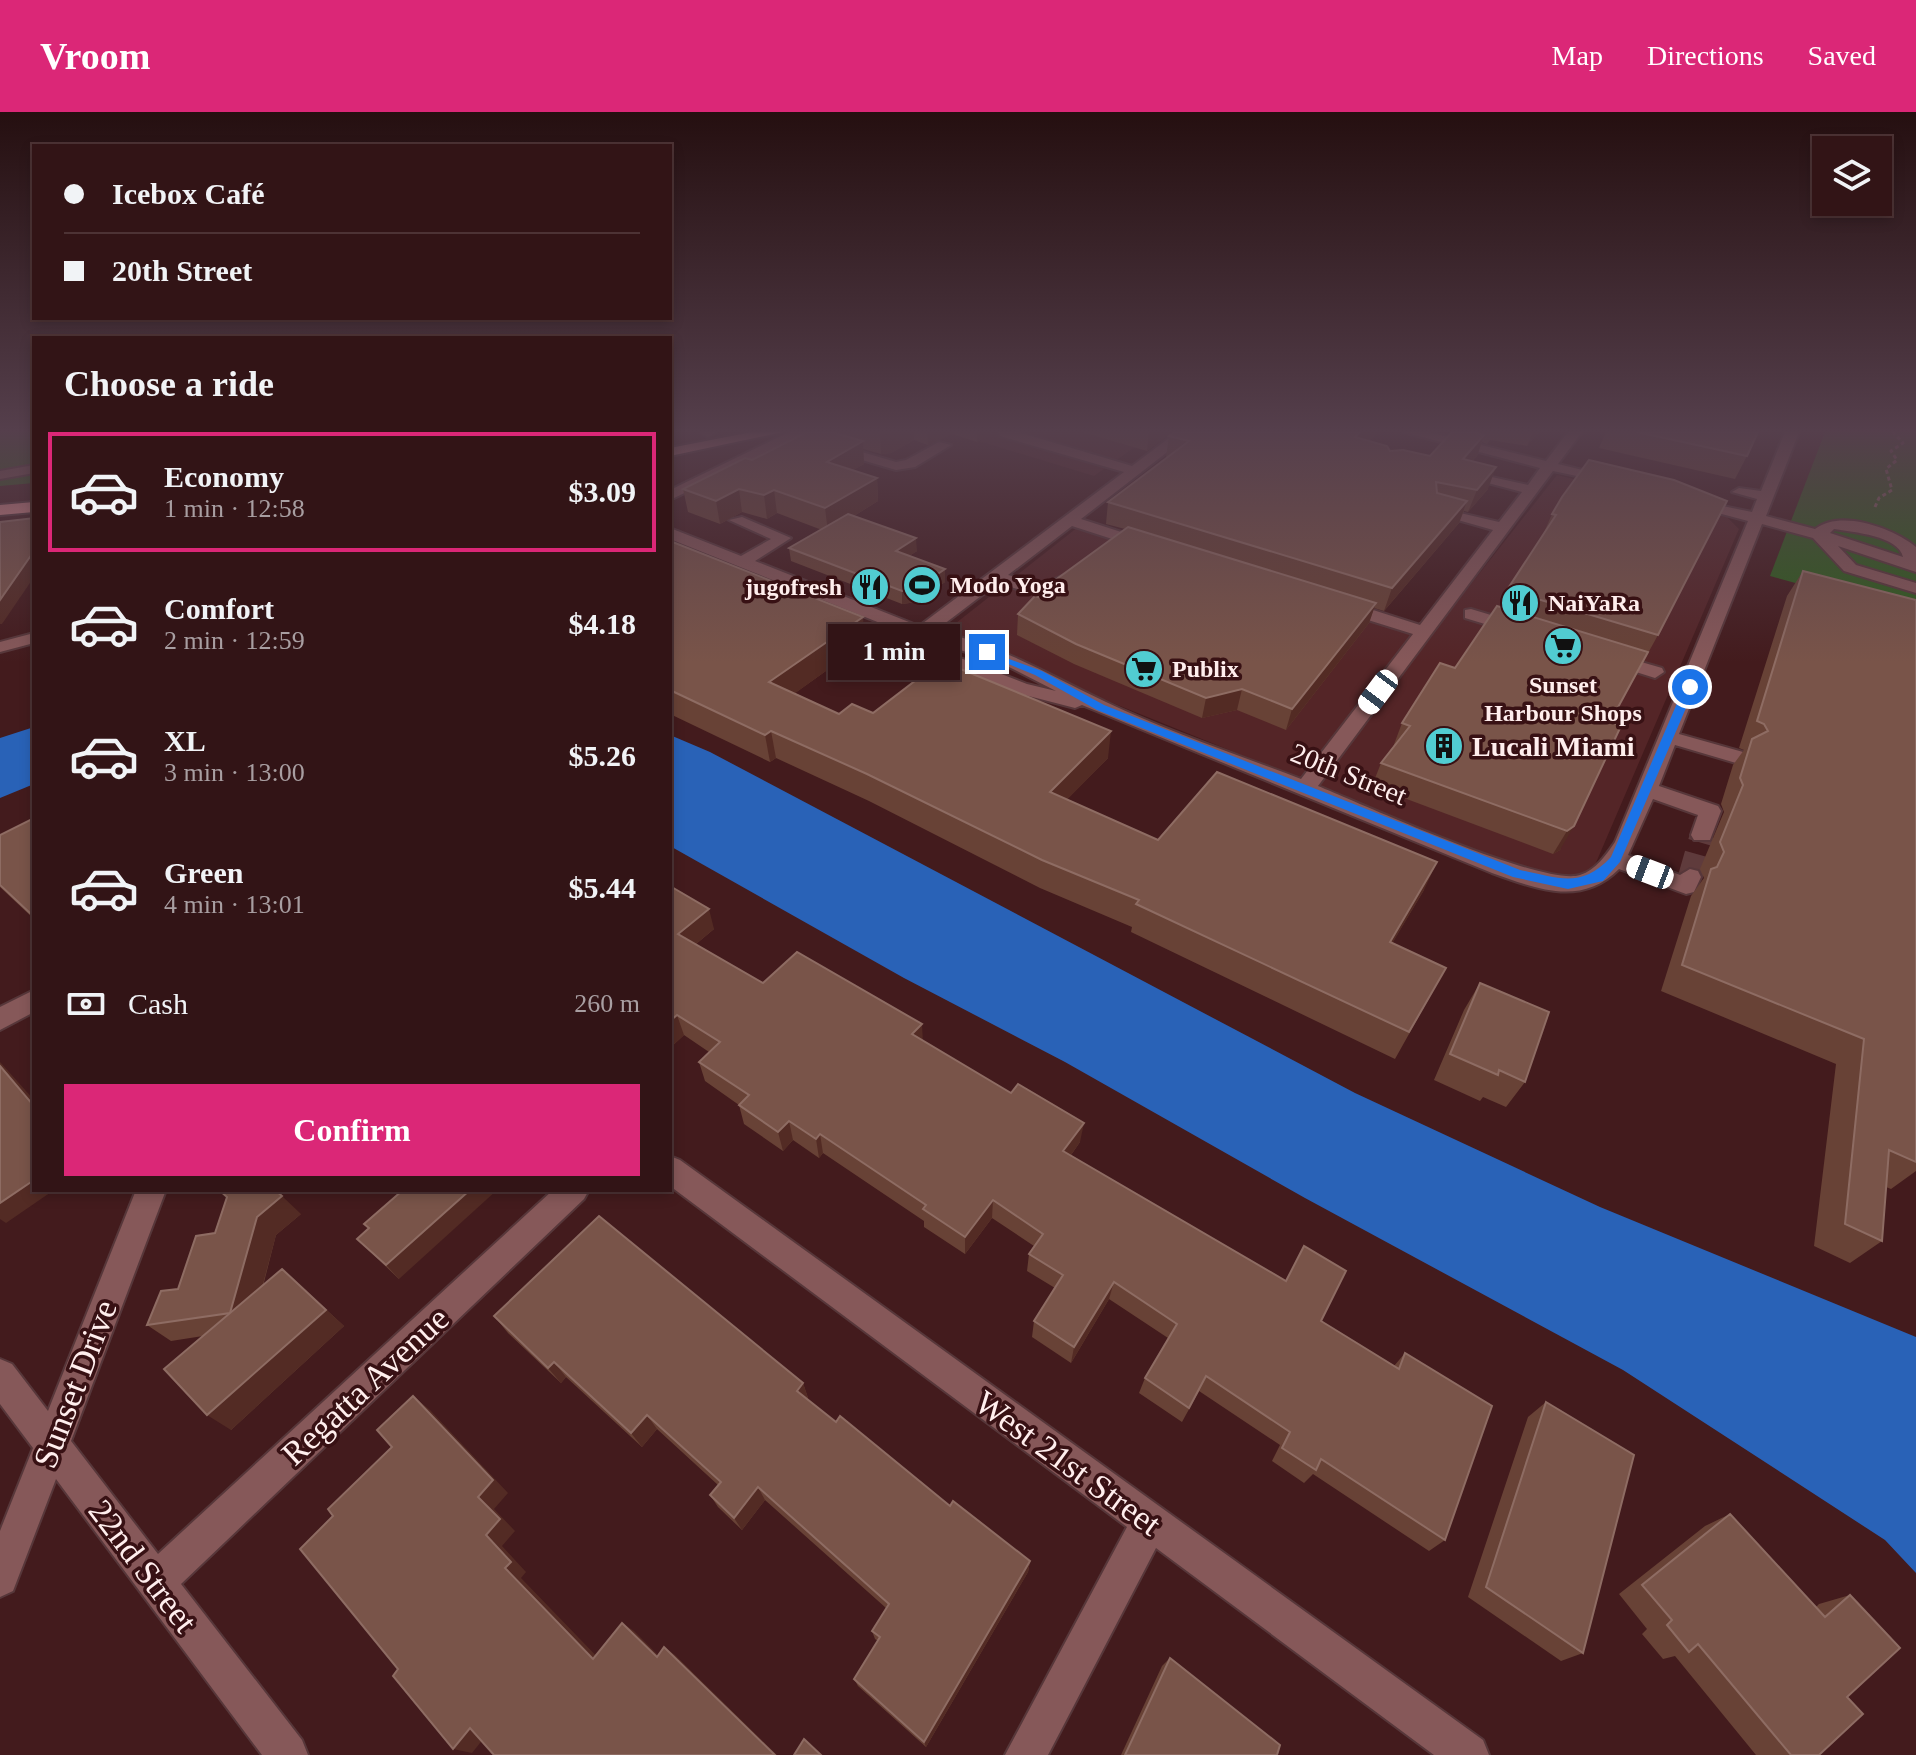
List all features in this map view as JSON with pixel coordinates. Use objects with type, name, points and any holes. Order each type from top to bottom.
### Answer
[{"type":"street","points":[[921,633],[1083,509]]},
{"type":"street","points":[[1435,509],[1503,528]]},
{"type":"street","points":[[1305,789],[1517,509]]},
{"type":"street","points":[[1723,509],[1818,534],[1913,565]]},
{"type":"street","points":[[1690,877],[1686,886],[1616,859],[1648,790],[1761,509]]},
{"type":"street","points":[[737,520],[783,538],[742,562]]},
{"type":"street","points":[[1068,520],[1116,543],[1167,551]]},
{"type":"street","name":"20th Street","points":[[672,534],[921,633],[939,656],[1020,688],[1101,707],[1530,878],[1556,884],[1579,884],[1598,878],[1616,859]]},
{"type":"street","points":[[1818,534],[1850,568],[1916,588]]},
{"type":"street","points":[[995,576],[1045,592],[1060,587],[1085,567]]},
{"type":"street","points":[[1329,602],[1424,632]]},
{"type":"street","points":[[1471,614],[1541,637]]},
{"type":"street","points":[[0,647],[32,639]]},
{"type":"street","points":[[1598,654],[1655,672]]},
{"type":"street","points":[[1669,737],[1736,757]]},
{"type":"street","points":[[1648,790],[1710,811],[1702,835]]},
{"type":"street","points":[[0,1020],[32,1001]]},
{"type":"street","name":"West 21st Street","points":[[672,1170],[1468,1755]]},
{"type":"street","name":"Sunset Drive","points":[[0,1578],[150,1192]]},
{"type":"street","name":"Regatta Avenue","points":[[156,1582],[572,1192]]},
{"type":"street","name":"22nd Street","points":[[0,1376],[287,1755]]},
{"type":"street","points":[[1026,1755],[1149,1523]]},
{"type":"shaded area","points":[[1530,509],[1693,509],[1727,517],[1739,529],[1592,872],[1560,877],[1526,870],[942,634],[1078,527],[1430,636]]},
{"type":"green space","points":[[1796,509],[1916,509],[1916,616],[1770,576]]},
{"type":"water","points":[[32,728],[32,785],[0,798],[0,738]]},
{"type":"water","points":[[672,736],[710,752],[1355,1093],[1600,1207],[1916,1337],[1916,1573],[1885,1540],[1623,1370],[1305,1198],[1065,1062],[904,978],[672,847]]},
{"type":"building","points":[[1130,509],[1460,509],[1392,588]]},
{"type":"building","points":[[1555,509],[1723,509],[1658,635],[1507,590],[1556,515],[1552,514]]},
{"type":"building","points":[[848,514],[916,538],[896,551],[945,569],[917,588],[902,591],[789,548]]},
{"type":"building","points":[[32,518],[32,554],[0,600],[0,522]]},
{"type":"building","points":[[1128,527],[1376,603],[1292,709],[1242,689],[1206,698],[1076,644],[1018,614],[1035,596],[1041,598],[1058,578]]},
{"type":"building","points":[[672,542],[863,617],[769,682],[839,714],[852,704],[873,713],[941,661],[1111,731],[1050,792],[1158,840],[1217,772],[1437,862],[1390,942],[1446,968],[1409,1032],[1136,904],[1139,900],[1042,860],[867,774],[771,731],[765,735],[672,691]]},
{"type":"building","points":[[1803,571],[1916,600],[1916,1162],[1889,1150],[1882,1241],[1845,1224],[1864,1039],[1682,965],[1711,869],[1717,867],[1724,852],[1720,842],[1743,785],[1740,778],[1752,739],[1768,731],[1764,724],[1757,721]]},
{"type":"building","points":[[1497,606],[1648,652],[1610,722],[1621,726],[1574,826],[1567,831],[1381,763],[1410,726],[1402,723],[1440,663],[1455,668]]},
{"type":"building","points":[[32,819],[32,914],[0,885],[0,835]]},
{"type":"building","points":[[672,887],[709,909],[678,934],[763,983],[797,952],[922,1024],[912,1034],[1011,1093],[1018,1084],[1084,1123],[1063,1151],[1286,1281],[1304,1246],[1346,1271],[1321,1321],[1399,1369],[1405,1353],[1492,1406],[1445,1540],[1321,1459],[1316,1470],[1282,1448],[1290,1432],[1206,1376],[1189,1408],[1145,1378],[1177,1324],[1114,1282],[1074,1347],[1034,1321],[1063,1275],[1029,1254],[1043,1234],[993,1200],[965,1237],[923,1209],[926,1205],[820,1134],[816,1139],[789,1121],[778,1132],[739,1105],[749,1095],[699,1062],[720,1042],[677,1015],[672,1019]]},
{"type":"building","points":[[1480,983],[1549,1012],[1525,1082],[1499,1070],[1498,1075],[1450,1054]]},
{"type":"building","points":[[0,1066],[32,1104],[32,1181],[0,1203]]},
{"type":"building","points":[[221,1192],[277,1192],[282,1196],[257,1217],[230,1313],[147,1325],[161,1291],[178,1289],[196,1236],[215,1233],[227,1197]]},
{"type":"building","points":[[401,1192],[468,1192],[386,1265],[357,1239],[369,1228],[364,1224]]},
{"type":"building","points":[[599,1216],[803,1383],[797,1391],[836,1422],[840,1416],[950,1506],[953,1501],[1030,1561],[924,1742],[854,1679],[880,1637],[872,1631],[889,1604],[758,1487],[734,1518],[710,1495],[721,1482],[647,1415],[631,1433],[554,1362],[548,1368],[494,1316]]},
{"type":"building","points":[[282,1269],[326,1310],[207,1415],[164,1369]]},
{"type":"building","points":[[413,1396],[493,1480],[478,1497],[500,1519],[486,1535],[511,1562],[505,1568],[593,1659],[622,1623],[657,1657],[664,1647],[775,1755],[494,1755],[470,1728],[453,1749],[393,1676],[398,1669],[300,1549],[333,1516],[328,1509],[392,1447],[377,1430]]},
{"type":"building","points":[[1546,1402],[1634,1455],[1583,1653],[1486,1587]]},
{"type":"building","points":[[1730,1514],[1825,1617],[1850,1595],[1900,1648],[1847,1697],[1863,1714],[1819,1755],[1791,1755],[1698,1644],[1689,1652],[1667,1625],[1672,1620],[1642,1585]]},
{"type":"building","points":[[1170,1658],[1280,1745],[1277,1755],[1125,1755]]},
{"type":"building","points":[[804,1739],[821,1755],[794,1755]]},
{"type":"tunnel","points":[[1690,877],[1702,835]]},
{"type":"place","name":"Modo Yoga","points":[[922,585]]},
{"type":"place","name":"jugofresh","points":[[870,587]]},
{"type":"place","name":"NaiYaRa","points":[[1520,603]]},
{"type":"place","name":"Sunset Harbour Shops","points":[[1563,646]]},
{"type":"place","name":"Publix","points":[[1144,669]]},
{"type":"place","name":"Lucali Miami","points":[[1444,746]]},
{"type":"route","points":[[987,652],[1027,667],[1101,707],[1518,874],[1568,885],[1598,878],[1616,859],[1632,828],[1690,687]]}]
